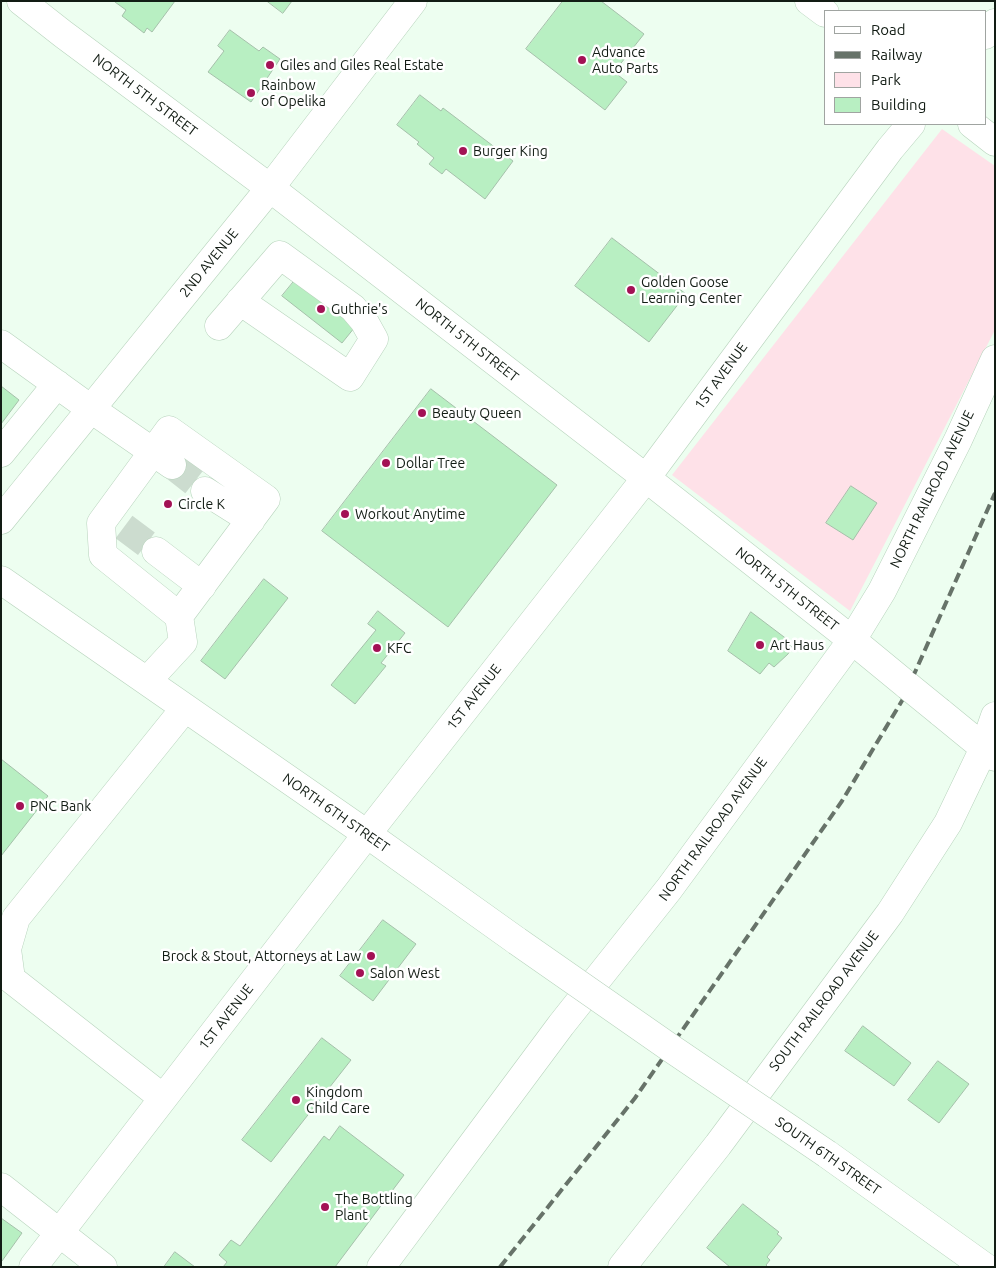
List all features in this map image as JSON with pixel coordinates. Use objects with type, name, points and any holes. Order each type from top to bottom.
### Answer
[{"type":"street","name":"NORTH 5TH STREET","points":[[21,1],[270,188],[646,478],[858,645],[989,752]]},
{"type":"street","name":"2ND AVENUE","points":[[1,520],[270,188],[413,1]]},
{"type":"street","points":[[809,1],[824,12]]},
{"type":"street","points":[[986,34],[995,23]]},
{"type":"street","name":"1ST AVENUE","points":[[33,1267],[366,834],[646,478],[890,149],[910,125]]},
{"type":"street","points":[[973,125],[995,142]]},
{"type":"street","points":[[219,326],[280,255],[353,308],[364,321],[374,338],[350,377],[240,302]]},
{"type":"street","points":[[1,344],[162,458]]},
{"type":"street","name":"NORTH RAILROAD AVENUE","points":[[381,1267],[561,1025],[858,645],[882,591],[958,440],[995,359]]},
{"type":"street","points":[[1,453],[57,384]]},
{"type":"street","points":[[147,681],[183,642],[179,616],[103,555],[100,523],[115,521],[162,458],[169,430],[266,499],[179,616]]},
{"type":"street","points":[[205,491],[250,520]]},
{"type":"street","points":[[156,551],[202,586]]},
{"type":"street","name":"NORTH 6TH STREET","points":[[1,580],[669,1047]]},
{"type":"street","points":[[163,1098],[11,978],[6,949],[16,918],[186,708]]},
{"type":"street","name":"SOUTH RAILROAD AVENUE","points":[[622,1267],[718,1144],[890,913],[948,823],[989,752],[995,716]]},
{"type":"street","name":"SOUTH 6TH STREET","points":[[669,1047],[827,1154],[985,1267]]},
{"type":"street","points":[[1,1187],[103,1267]]},
{"type":"green space","points":[[942,129],[995,166],[995,330],[850,611],[672,475]]},
{"type":"building","points":[[115,1],[175,1],[152,32],[147,28],[144,33],[122,16],[126,10]]},
{"type":"building","points":[[267,1],[292,1],[283,13]]},
{"type":"building","name":"Advance Auto Parts","points":[[563,1],[601,1],[644,34],[614,72],[627,82],[605,110],[526,49]]},
{"type":"building","points":[[230,30],[259,51],[263,47],[280,59],[251,102],[208,72],[224,51],[218,46]]},
{"type":"building","name":"Burger King","points":[[420,95],[441,111],[443,108],[513,161],[485,199],[446,169],[442,174],[429,164],[434,158],[417,144],[419,142],[397,125]]},
{"type":"building","name":"Golden Goose Learning Center","points":[[612,238],[686,294],[649,342],[575,286]]},
{"type":"building","name":"Guthrie's","points":[[300,274],[359,322],[342,343],[282,296]]},
{"type":"building","points":[[1,386],[19,400],[1,424]]},
{"type":"building","points":[[431,389],[557,485],[448,627],[322,531]]},
{"type":"building","points":[[851,486],[877,503],[853,540],[826,523]]},
{"type":"building","points":[[264,579],[288,598],[225,679],[201,661]]},
{"type":"building","name":"KFC","points":[[378,611],[405,633],[381,663],[386,666],[355,704],[331,685],[376,630],[368,624]]},
{"type":"building","name":"Art Haus","points":[[751,612],[788,640],[785,642],[792,647],[788,654],[774,667],[769,663],[760,674],[728,651]]},
{"type":"building","name":"PNC Bank","points":[[1,759],[48,796],[1,856]]},
{"type":"building","points":[[383,920],[416,944],[373,1001],[340,976]]},
{"type":"building","points":[[863,1026],[911,1063],[894,1086],[845,1051]]},
{"type":"building","name":"Kingdom Child Care","points":[[322,1038],[351,1060],[271,1162],[242,1140]]},
{"type":"building","points":[[938,1061],[969,1084],[939,1123],[908,1100]]},
{"type":"building","name":"The Bottling Plant","points":[[340,1126],[404,1175],[335,1267],[223,1267],[227,1262],[219,1255],[231,1240],[240,1246],[324,1136],[329,1140]]},
{"type":"building","points":[[743,1204],[779,1232],[777,1234],[782,1238],[767,1257],[770,1260],[766,1265],[768,1267],[730,1267],[707,1248]]},
{"type":"building","points":[[1,1218],[22,1233],[2,1261],[1,1260]]},
{"type":"building","points":[[175,1252],[195,1267],[164,1267]]},
{"type":"tunnel","points":[[172,465],[205,491]]},
{"type":"tunnel","points":[[124,527],[156,551]]},
{"type":"railway","points":[[500,1267],[635,1098],[842,801],[903,699],[995,493]]},
{"type":"place","name":"Advance Auto Parts","points":[[582,60]]},
{"type":"place","name":"Giles and Giles Real Estate","points":[[270,65]]},
{"type":"place","name":"Rainbow of Opelika","points":[[251,93]]},
{"type":"place","name":"Burger King","points":[[463,151]]},
{"type":"place","name":"Golden Goose Learning Center","points":[[631,290]]},
{"type":"place","name":"Guthrie's","points":[[321,309]]},
{"type":"place","name":"Beauty Queen","points":[[422,413]]},
{"type":"place","name":"Dollar Tree","points":[[386,463]]},
{"type":"place","name":"Circle K","points":[[168,504]]},
{"type":"place","name":"Workout Anytime","points":[[345,514]]},
{"type":"place","name":"Art Haus","points":[[760,645]]},
{"type":"place","name":"KFC","points":[[377,648]]},
{"type":"place","name":"PNC Bank","points":[[20,806]]},
{"type":"place","name":"Brock & Stout, Attorneys at Law","points":[[371,956]]},
{"type":"place","name":"Salon West","points":[[360,973]]},
{"type":"place","name":"Kingdom Child Care","points":[[296,1100]]},
{"type":"place","name":"The Bottling Plant","points":[[325,1207]]}]
